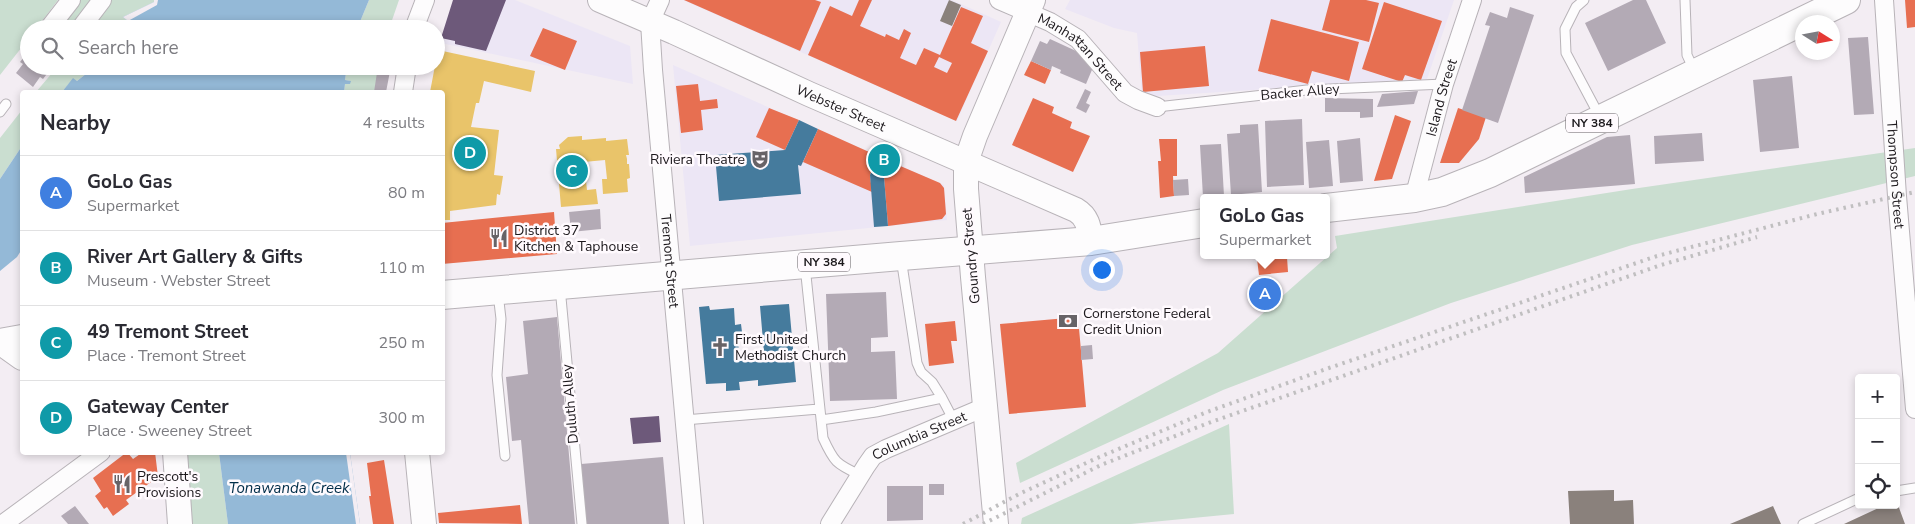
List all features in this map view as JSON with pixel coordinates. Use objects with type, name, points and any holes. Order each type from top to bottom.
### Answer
[{"type":"main road","name":"NY 384","points":[[1330,208],[1414,198],[1442,192],[1490,173],[1846,0]]},
{"type":"main road","name":"NY 384","points":[[445,296],[1091,241],[1200,224]]},
{"type":"street","points":[[57,20],[71,0]]},
{"type":"street","points":[[87,20],[102,0]]},
{"type":"street","points":[[417,20],[425,0]]},
{"type":"street","name":"Webster Street","points":[[600,0],[1081,213],[1088,225],[1091,241]]},
{"type":"street","name":"Tremont Street","points":[[660,0],[650,22],[655,102],[694,524]]},
{"type":"street","name":"Manhattan Street","points":[[999,0],[1030,6],[1050,22],[1078,39],[1124,93],[1157,107]]},
{"type":"street","name":"Island Street","points":[[1414,198],[1444,84],[1472,0]]},
{"type":"street","name":"Thompson Street","points":[[1884,0],[1897,196],[1914,373],[1915,409]]},
{"type":"street","name":"Goundry Street","points":[[996,524],[970,250],[966,162],[974,136],[1030,6]]},
{"type":"street","points":[[403,90],[406,75]]},
{"type":"street","name":"Columbia Street","points":[[830,524],[873,456],[953,419],[985,407]]},
{"type":"street","points":[[3,524],[97,455]]},
{"type":"street","points":[[175,455],[180,524]]},
{"type":"street","points":[[417,455],[424,524]]},
{"type":"lane","points":[[1584,0],[1576,7],[1565,29],[1566,53],[1601,119]]},
{"type":"lane","points":[[1684,0],[1687,55],[1696,73]]},
{"type":"lane","name":"Backer Alley","points":[[1157,107],[1307,90],[1444,84]]},
{"type":"lane","points":[[0,112],[6,104]]},
{"type":"lane","points":[[901,256],[917,363],[921,372],[932,382],[953,419]]},
{"type":"lane","points":[[804,264],[823,438],[833,460],[860,475]]},
{"type":"lane","name":"Duluth Alley","points":[[559,285],[582,524]]},
{"type":"lane","points":[[498,290],[501,319],[498,375],[505,456]]},
{"type":"lane","points":[[821,420],[876,412],[942,398]]},
{"type":"lane","points":[[684,420],[820,409]]},
{"type":"lane","points":[[1900,490],[1915,488]]},
{"type":"lane","points":[[1803,524],[1855,500]]},
{"type":"shaded area","points":[[454,0],[515,0],[630,46],[633,84],[445,44],[445,30]]},
{"type":"shaded area","points":[[683,0],[952,0],[1001,22],[957,121]]},
{"type":"shaded area","points":[[1070,0],[1454,0],[1427,79],[1142,97],[1137,33],[1114,28],[1065,9]]},
{"type":"shaded area","points":[[673,65],[944,185],[947,220],[690,246]]},
{"type":"green space","points":[[0,0],[58,0],[43,20],[20,20],[20,49],[0,75]]},
{"type":"green space","points":[[74,0],[98,0],[83,20],[63,20]]},
{"type":"green space","points":[[110,0],[154,0],[154,2],[123,17],[127,20],[95,20]]},
{"type":"green space","points":[[369,0],[399,0],[392,20],[361,20]]},
{"type":"green space","points":[[50,75],[85,75],[77,81],[73,79],[64,90],[38,90]]},
{"type":"green space","points":[[346,75],[381,75],[378,90],[344,90],[345,83],[350,81],[345,80]]},
{"type":"green space","points":[[20,113],[20,149],[0,179],[0,138]]},
{"type":"green space","points":[[1915,148],[1915,176],[1632,245],[1451,303],[1223,390],[1020,483],[1016,463],[1218,353],[1325,259],[1330,259],[1330,254],[1337,248],[1335,236],[1632,189]]},
{"type":"green space","points":[[1229,424],[1234,514],[1131,524],[1021,524],[1022,518]]},
{"type":"green space","points":[[183,455],[219,455],[228,524],[188,524]]},
{"type":"water","points":[[154,0],[369,0],[361,20],[127,20],[123,17],[154,2]]},
{"type":"water","points":[[85,75],[346,75],[345,80],[351,81],[350,84],[345,84],[344,90],[64,90],[73,78],[77,81]]},
{"type":"water","points":[[20,149],[20,252],[0,271],[0,179]]},
{"type":"water","name":"Tonawanda Creek","points":[[219,455],[350,455],[360,524],[228,524]]},
{"type":"pier","points":[[154,0],[158,0],[157,5],[130,20],[123,17],[154,2]]},
{"type":"pier","points":[[346,455],[350,455],[360,524],[356,524]]},
{"type":"building: Homes","points":[[445,52],[535,71],[531,92],[484,81],[479,103],[476,103],[471,127],[499,130],[494,175],[503,176],[500,195],[497,194],[496,205],[450,211],[450,220],[445,220],[445,90],[430,90],[433,75],[445,75]]},
{"type":"building: Homes","points":[[582,136],[582,140],[606,138],[606,141],[627,139],[629,155],[626,155],[630,178],[627,179],[628,192],[603,194],[602,179],[607,179],[605,160],[584,162],[587,190],[596,189],[598,204],[561,207],[556,149],[560,149],[559,145],[568,137]]},
{"type":"building: Shops","points":[[684,0],[815,0],[821,2],[800,51]]},
{"type":"building: Shops","points":[[859,0],[872,0],[860,26],[885,37],[886,34],[899,40],[904,29],[911,33],[900,58],[916,65],[924,48],[940,55],[961,7],[983,16],[971,43],[988,51],[956,121],[808,55],[830,6],[852,16]],"holes":[[[939,57],[952,63],[947,73],[934,67]]]},
{"type":"building: Shops","points":[[1330,0],[1366,0],[1379,3],[1369,42],[1322,30]]},
{"type":"building: Shops","points":[[1905,0],[1915,0],[1915,27],[1907,28]]},
{"type":"building: Shops","points":[[1384,2],[1442,21],[1421,80],[1405,75],[1402,82],[1362,69]]},
{"type":"building: Shops","points":[[1271,19],[1359,42],[1349,81],[1312,71],[1308,84],[1258,71]]},
{"type":"building: Shops","points":[[543,28],[577,41],[565,70],[530,56]]},
{"type":"building: Shops","points":[[1205,46],[1209,86],[1143,92],[1140,52]]},
{"type":"building: Shops","points":[[1031,61],[1051,70],[1045,84],[1024,75]]},
{"type":"building: Shops","points":[[698,84],[700,101],[717,99],[718,108],[701,110],[703,130],[681,133],[676,86]]},
{"type":"building: Shops","points":[[1033,98],[1054,107],[1052,113],[1072,122],[1070,128],[1090,136],[1073,172],[1012,145]]},
{"type":"building: Shops","points":[[769,108],[799,120],[785,150],[756,137]]},
{"type":"building: Shops","points":[[1458,108],[1486,117],[1479,139],[1459,163],[1440,163]]},
{"type":"building: Shops","points":[[1395,115],[1411,121],[1392,179],[1374,181]]},
{"type":"building: Shops","points":[[818,129],[878,156],[870,175],[872,192],[803,162]]},
{"type":"building: Shops","points":[[1159,139],[1177,139],[1177,176],[1173,176],[1174,196],[1160,198],[1158,161],[1161,161]]},
{"type":"building: Shops","points":[[891,162],[940,183],[944,188],[946,214],[942,219],[888,226],[884,177]]},
{"type":"building: Shops","name":"District 37 Kitchen & Taphouse","points":[[554,212],[557,254],[445,264],[445,223]]},
{"type":"building: Shops","points":[[1257,259],[1287,259],[1288,272],[1259,275]]},
{"type":"building: Shops","points":[[1078,317],[1086,407],[1009,414],[1000,324]]},
{"type":"building: Shops","points":[[955,321],[957,341],[951,341],[954,363],[929,366],[925,324]]},
{"type":"building: Shops","name":"Prescott's Provisions","points":[[123,455],[130,455],[133,459],[139,455],[155,455],[158,477],[126,500],[129,504],[113,516],[107,507],[104,509],[95,496],[101,491],[93,478]]},
{"type":"building: Shops","points":[[384,460],[394,524],[373,524],[367,463]]},
{"type":"building: Shops","points":[[520,505],[522,524],[439,523],[438,513]]},
{"type":"building: Offices","points":[[453,0],[506,0],[486,51],[455,44],[455,41],[445,39],[445,25]]},
{"type":"building: Offices","points":[[659,416],[661,442],[633,444],[630,418]]},
{"type":"building: Public","name":"Riviera Theatre","points":[[799,120],[818,129],[801,166],[798,165],[801,194],[719,201],[715,155],[785,150]]},
{"type":"building: Public","points":[[878,156],[891,162],[884,177],[888,226],[874,227],[870,175]]},
{"type":"building: Public","name":"First United Methodist Church","points":[[789,304],[796,382],[758,386],[758,380],[739,382],[740,390],[726,391],[726,383],[706,384],[699,307],[709,306],[710,310],[734,308],[735,325],[741,324],[743,340],[738,341],[739,355],[764,353],[760,306]]},
{"type":"building: Industry","points":[[949,0],[961,5],[952,26],[940,21]]},
{"type":"building: Industry","points":[[1614,490],[1614,501],[1633,500],[1634,524],[1570,524],[1568,491]]},
{"type":"building: Industry","points":[[1773,506],[1781,524],[1730,524]]},
{"type":"building: Industry","points":[[1876,509],[1899,509],[1905,524],[1844,524]]},
{"type":"building: Other","points":[[1633,0],[1646,0],[1666,43],[1608,71],[1585,23]]},
{"type":"building: Other","points":[[1510,7],[1534,15],[1498,123],[1462,110],[1490,26],[1485,25],[1490,12],[1507,18]]},
{"type":"building: Other","points":[[1868,37],[1874,114],[1854,115],[1848,38]]},
{"type":"building: Other","points":[[1050,39],[1087,56],[1085,61],[1094,65],[1086,84],[1060,73],[1061,70],[1052,66],[1051,70],[1031,61],[1040,41],[1047,44]]},
{"type":"building: Other","points":[[20,68],[20,75],[46,75],[43,79],[40,77],[33,87],[16,73]]},
{"type":"building: Other","points":[[377,75],[389,75],[386,90],[374,90]]},
{"type":"building: Other","points":[[1792,76],[1799,148],[1760,152],[1753,80]]},
{"type":"building: Other","points":[[1085,89],[1091,92],[1086,103],[1090,105],[1086,113],[1076,108]]},
{"type":"building: Other","points":[[1418,91],[1414,104],[1377,107],[1382,94]]},
{"type":"building: Other","points":[[1325,98],[1373,99],[1373,117],[1360,118],[1360,112],[1325,112]]},
{"type":"building: Other","points":[[1302,119],[1304,185],[1267,187],[1265,121]]},
{"type":"building: Other","points":[[1258,124],[1262,192],[1231,194],[1227,134],[1240,133],[1240,125]]},
{"type":"building: Other","points":[[1702,133],[1704,161],[1655,164],[1654,136]]},
{"type":"building: Other","points":[[1630,135],[1635,184],[1525,193],[1524,177],[1607,137]]},
{"type":"building: Other","points":[[1360,138],[1363,181],[1340,183],[1337,141]]},
{"type":"building: Other","points":[[1329,140],[1333,186],[1309,188],[1306,142]]},
{"type":"building: Other","points":[[1221,144],[1224,194],[1203,194],[1200,145]]},
{"type":"building: Other","points":[[1188,179],[1189,195],[1174,196],[1173,180]]},
{"type":"building: Other","points":[[600,209],[601,229],[571,232],[569,212]]},
{"type":"building: Other","points":[[886,292],[888,337],[871,338],[871,352],[895,351],[897,399],[830,401],[826,294]]},
{"type":"building: Other","points":[[557,317],[575,524],[529,524],[521,440],[512,441],[506,377],[528,374],[523,321]]},
{"type":"building: Other","points":[[1092,345],[1093,359],[1081,360],[1081,346]]},
{"type":"building: Other","points":[[663,457],[669,524],[586,524],[581,464]]},
{"type":"building: Other","points":[[929,484],[944,484],[944,495],[929,495]]},
{"type":"building: Other","points":[[887,486],[923,486],[923,520],[887,521]]},
{"type":"building: Other","points":[[75,506],[89,524],[68,524],[61,516]]},
{"type":"railway","points":[[963,524],[1019,494],[1097,458],[1207,412],[1329,368],[1657,256],[1817,214],[1915,192]]},
{"type":"railway","points":[[983,524],[1101,465],[1211,422],[1661,265],[1757,237]]},
{"type":"place","name":"Gateway Center","points":[[470,153]]},
{"type":"place","name":"Riviera Theatre","points":[[760,159]]},
{"type":"place","name":"River Art Gallery & Gifts","points":[[884,160]]},
{"type":"place","name":"49 Tremont Street","points":[[572,171]]},
{"type":"place","name":"District 37 Kitchen & Taphouse","points":[[499,238]]},
{"type":"place","name":"GoLo Gas","points":[[1265,294]]},
{"type":"place","name":"Cornerstone Federal Credit Union","points":[[1068,321]]},
{"type":"place","name":"First United Methodist Church","points":[[720,347]]},
{"type":"place","name":"Prescott's Provisions","points":[[122,484]]}]
